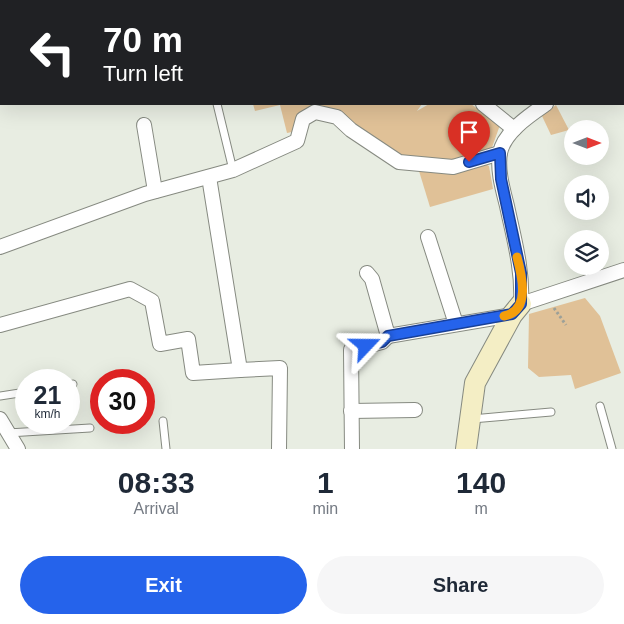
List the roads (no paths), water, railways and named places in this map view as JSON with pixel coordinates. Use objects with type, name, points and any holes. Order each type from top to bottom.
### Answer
[{"type":"street","points":[[484,105],[514,129]]},
{"type":"street","points":[[466,449],[475,383],[516,309],[521,273],[501,179],[500,153],[507,138],[514,129],[545,105]]},
{"type":"street","points":[[0,247],[156,192],[233,170],[297,141],[303,119],[315,112],[337,117],[352,130],[399,162],[453,167],[500,153]]},
{"type":"street","points":[[144,125],[156,192]]},
{"type":"street","points":[[209,177],[240,370]]},
{"type":"street","points":[[428,237],[456,324]]},
{"type":"street","points":[[352,449],[351,350],[382,342],[388,336],[456,324],[516,309],[624,270]]},
{"type":"street","points":[[366,273],[372,279],[388,336]]},
{"type":"street","points":[[0,325],[130,289],[152,301],[160,344],[188,339],[193,373],[280,368],[279,449]]},
{"type":"street","points":[[351,411],[414,410]]},
{"type":"street","points":[[0,419],[18,449]]},
{"type":"lane","points":[[217,105],[233,170]]},
{"type":"lane","points":[[0,396],[15,394]]},
{"type":"lane","points":[[600,406],[612,449]]},
{"type":"lane","points":[[469,419],[550,412]]},
{"type":"lane","points":[[163,421],[166,449]]},
{"type":"lane","points":[[8,433],[90,428]]}]
